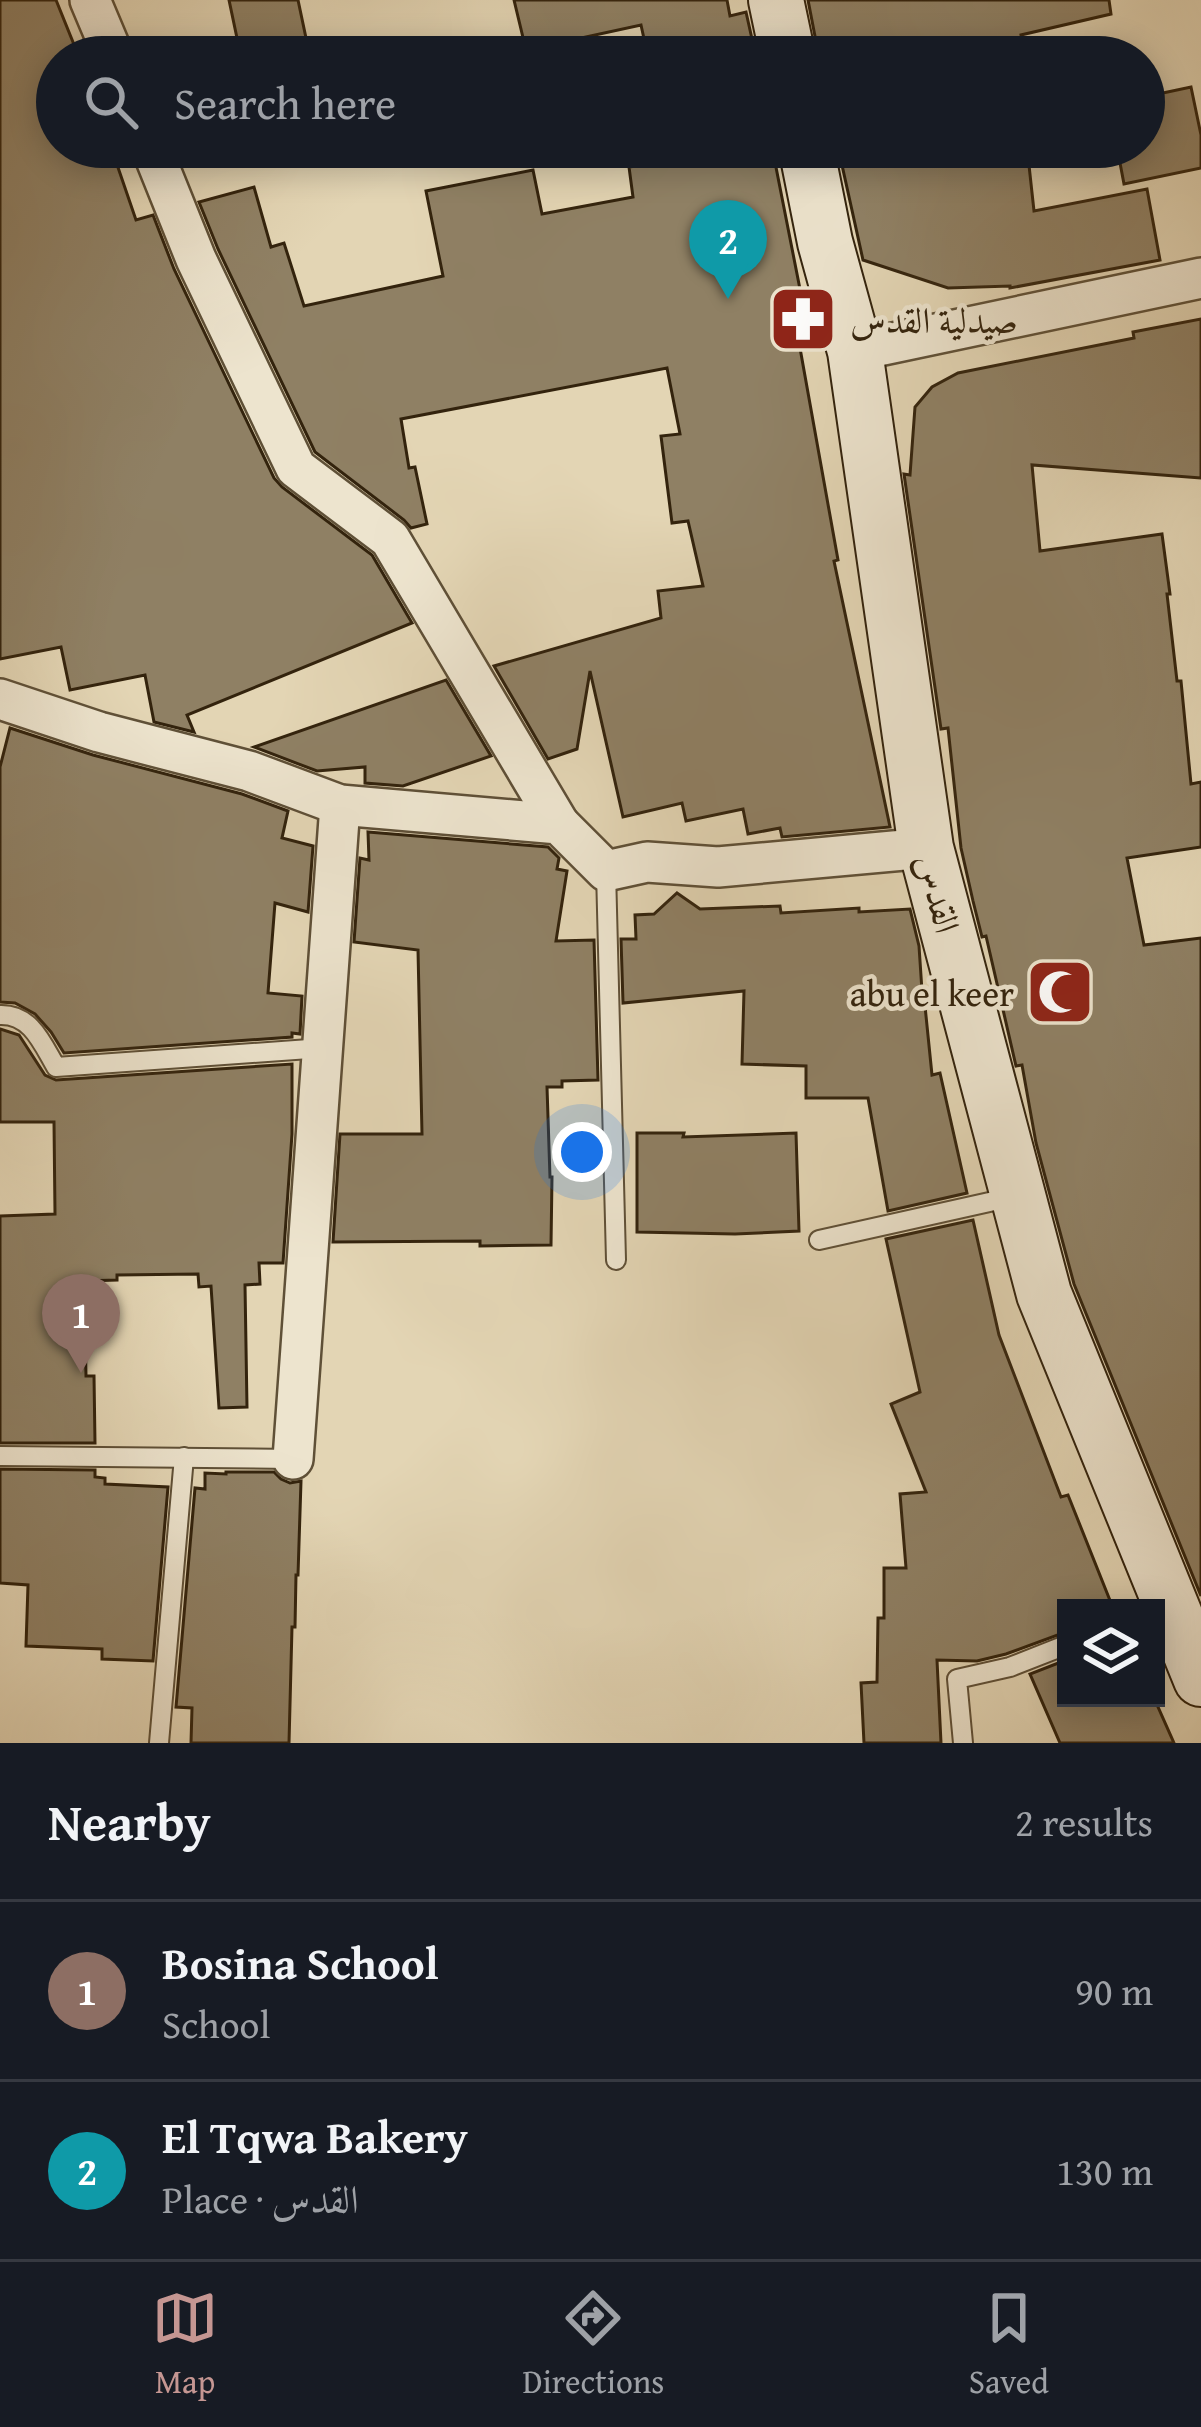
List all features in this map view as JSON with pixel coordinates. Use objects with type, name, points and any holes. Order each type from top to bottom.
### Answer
[{"type":"main road","points":[[776,0],[784,36]]},
{"type":"main road","name":"القدس","points":[[810,168],[855,351],[926,848],[1044,1294],[1159,1599]]},
{"type":"main road","name":"القدس","points":[[1165,1613],[1201,1678]]},
{"type":"street","points":[[91,0],[106,36]]},
{"type":"street","points":[[159,168],[196,259],[296,468],[390,539],[559,824],[606,871],[647,862],[718,867],[926,848]]},
{"type":"street","points":[[855,351],[1201,278]]},
{"type":"street","points":[[0,699],[99,732],[248,771],[340,805],[559,824]]},
{"type":"street","points":[[293,1459],[340,805]]},
{"type":"lane","points":[[606,871],[616,1260]]},
{"type":"lane","points":[[0,1015],[15,1015],[32,1028],[56,1067],[323,1048]]},
{"type":"lane","points":[[819,1240],[1017,1196]]},
{"type":"lane","points":[[0,1456],[293,1459]]},
{"type":"lane","points":[[159,1743],[184,1457]]},
{"type":"lane","points":[[963,1743],[957,1679],[1010,1667],[1057,1649]]},
{"type":"building","points":[[0,0],[56,0],[71,36],[36,36],[36,168],[118,168],[136,220],[153,215],[274,478],[372,555],[412,623],[187,715],[194,732],[154,722],[145,675],[70,690],[61,647],[0,659]]},
{"type":"building","points":[[229,0],[298,0],[306,36],[237,36]]},
{"type":"building","points":[[514,0],[727,0],[730,16],[746,12],[751,36],[643,36],[641,25],[590,36],[523,36]]},
{"type":"building","points":[[808,0],[1109,0],[1111,14],[1021,36],[815,36]]},
{"type":"building","points":[[1191,87],[1201,135],[1201,168],[1124,184],[1121,168],[1165,168],[1165,93]]},
{"type":"building","points":[[629,168],[776,168],[811,345],[800,348],[838,560],[834,561],[890,827],[782,837],[780,828],[748,834],[743,809],[686,821],[682,803],[623,817],[590,671],[577,749],[548,759],[494,666],[661,618],[658,591],[703,586],[688,521],[672,523],[661,436],[680,434],[667,368],[401,419],[409,468],[415,467],[427,524],[411,528],[315,452],[199,202],[254,187],[271,247],[284,243],[304,306],[443,276],[426,191],[533,170],[542,214],[633,197]]},
{"type":"building","points":[[843,168],[1029,168],[1034,211],[1147,189],[1160,260],[1010,288],[948,288],[863,260]]},
{"type":"building","points":[[1201,319],[1201,478],[1032,465],[1040,551],[1162,534],[1191,784],[1201,782],[1201,847],[1127,858],[1144,945],[1201,938],[1201,1596],[1074,1284],[1036,1143],[1022,1065],[1016,1066],[961,848],[948,728],[941,729],[904,474],[910,475],[915,407],[932,387],[958,373],[1134,338],[1133,332]]},
{"type":"building","points":[[446,680],[491,756],[403,786],[365,783],[365,767],[317,771],[254,747]]},
{"type":"building","points":[[10,728],[288,811],[282,838],[313,846],[308,912],[275,903],[268,993],[302,996],[300,1034],[64,1053],[35,1014],[15,1003],[0,1002],[0,767]]},
{"type":"building","points":[[368,832],[548,847],[559,858],[557,869],[567,871],[556,941],[594,940],[598,1080],[562,1081],[562,1087],[547,1087],[551,1245],[333,1242],[340,1134],[422,1134],[418,950],[354,942],[360,858],[369,860]]},
{"type":"building","points":[[677,893],[700,909],[780,906],[781,913],[910,909],[919,946],[932,1075],[940,1073],[967,1193],[888,1211],[868,1098],[806,1098],[806,1066],[742,1064],[744,991],[623,1003],[621,939],[636,939],[635,915],[654,914]]},
{"type":"building","points":[[0,1029],[19,1035],[45,1075],[56,1080],[292,1064],[283,1263],[259,1263],[260,1284],[245,1285],[247,1407],[219,1408],[211,1286],[199,1287],[198,1274],[117,1275],[117,1280],[84,1281],[86,1376],[94,1376],[95,1443],[0,1443],[0,1216],[55,1214],[54,1122],[0,1122]]},
{"type":"building","points":[[637,1133],[684,1133],[683,1137],[796,1133],[799,1231],[637,1232]]},
{"type":"building","points":[[973,1220],[999,1335],[1061,1497],[1068,1495],[1109,1599],[1057,1599],[1057,1635],[977,1661],[937,1660],[941,1743],[864,1743],[861,1683],[877,1682],[884,1568],[906,1568],[900,1494],[926,1492],[891,1404],[920,1392],[886,1239]]},
{"type":"building","points":[[0,1469],[95,1470],[95,1477],[105,1478],[105,1484],[168,1487],[153,1661],[102,1659],[102,1649],[26,1646],[28,1585],[0,1583]]},
{"type":"building","points":[[274,1472],[290,1483],[301,1481],[289,1743],[191,1743],[192,1708],[176,1707],[195,1488],[205,1489],[205,1473]]},
{"type":"building","points":[[1057,1664],[1057,1707],[1158,1707],[1174,1743],[1060,1743],[1030,1674]]},
{"type":"place","name":"El Tqwa Bakery","points":[[728,299]]},
{"type":"place","name":"صيدلية القدس","points":[[803,319]]},
{"type":"place","name":"abu el keer","points":[[1060,992]]},
{"type":"place","name":"Bosina School","points":[[81,1373]]}]
